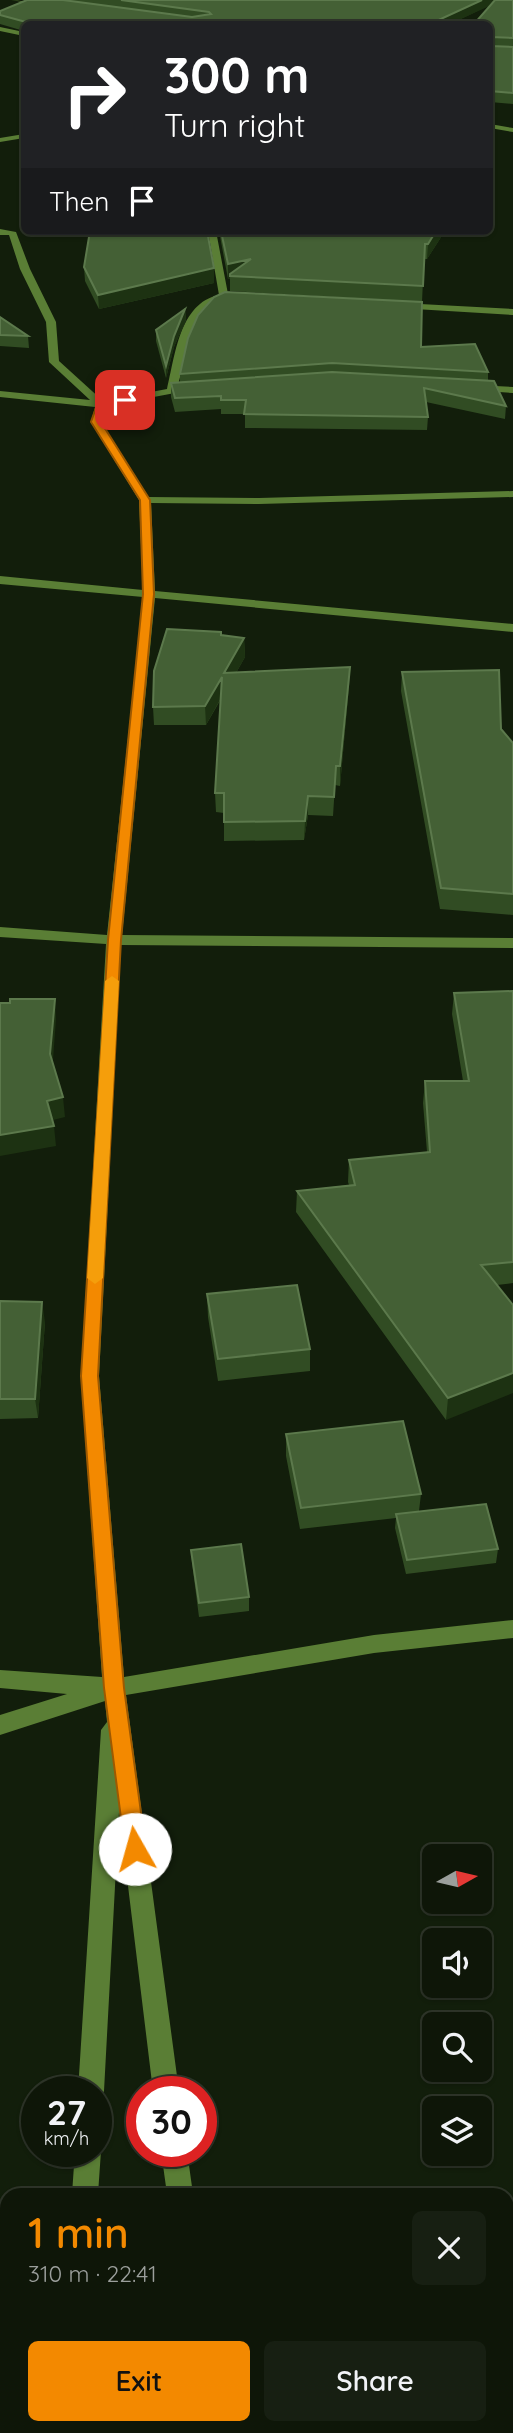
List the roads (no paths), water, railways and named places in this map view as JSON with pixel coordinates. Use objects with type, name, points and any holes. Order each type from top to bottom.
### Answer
[{"type":"street","points":[[14,0],[56,5]]},
{"type":"street","points":[[0,29],[21,33]]},
{"type":"street","points":[[493,127],[513,130]]},
{"type":"street","points":[[0,140],[21,136]]},
{"type":"street","points":[[0,232],[12,232],[25,269],[51,322],[54,362],[102,404]]},
{"type":"street","points":[[213,235],[225,296]]},
{"type":"street","points":[[171,391],[193,319],[212,299],[225,296],[251,298]]},
{"type":"street","points":[[396,306],[513,312]]},
{"type":"street","points":[[457,387],[513,390]]},
{"type":"street","points":[[0,394],[102,404],[184,390]]},
{"type":"street","points":[[102,404],[96,422],[145,500],[149,594],[114,940],[90,1376],[114,1688],[164,2076]]},
{"type":"street","points":[[145,500],[259,501],[513,494]]},
{"type":"street","points":[[0,580],[513,628]]},
{"type":"street","points":[[0,932],[114,940],[513,943]]},
{"type":"street","points":[[0,1725],[114,1688],[374,1644],[513,1629]]},
{"type":"street","points":[[0,1679],[114,1688]]},
{"type":"street","points":[[92,2076],[114,1688]]},
{"type":"street","points":[[85,2188],[87,2167]]},
{"type":"street","points":[[176,2167],[179,2188]]}]
